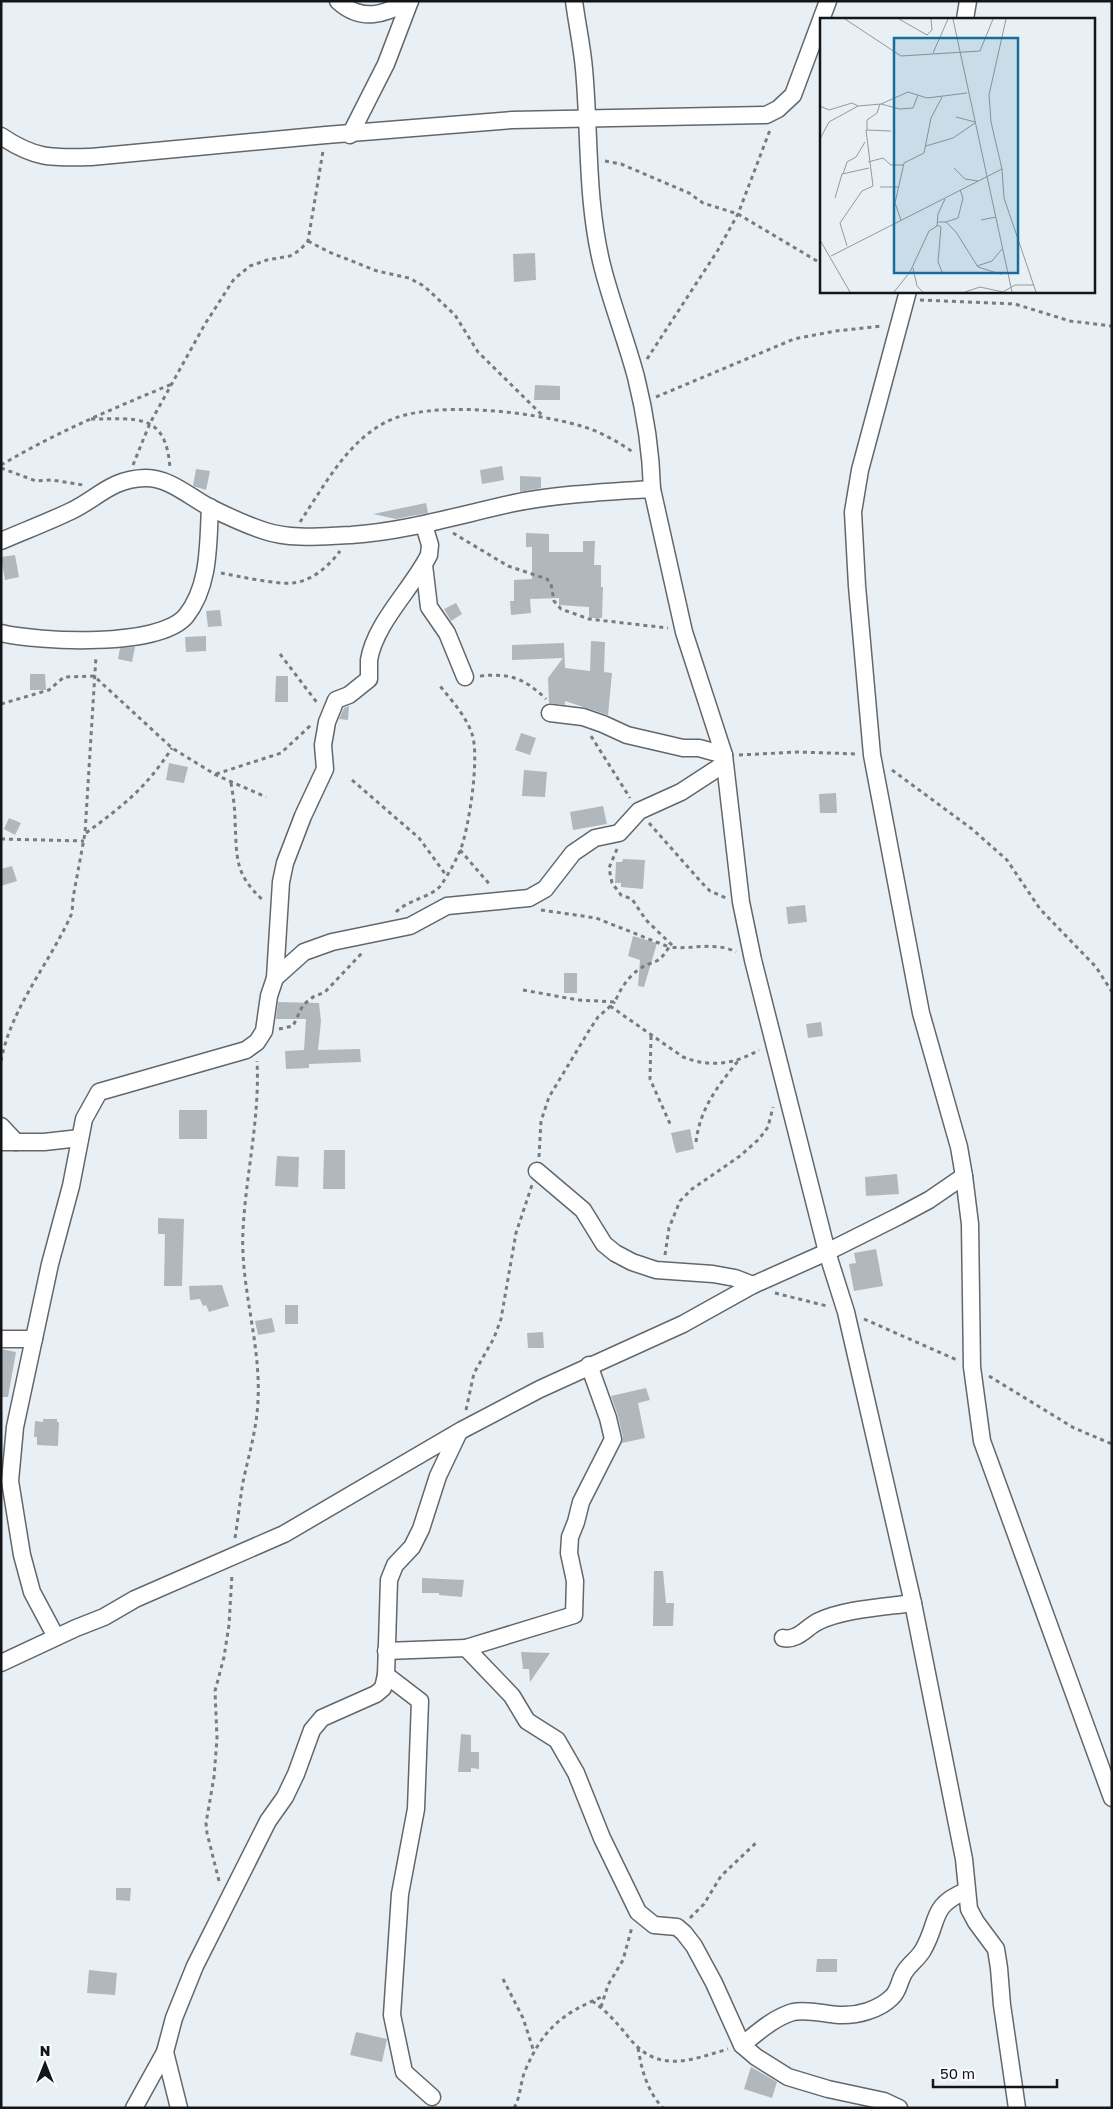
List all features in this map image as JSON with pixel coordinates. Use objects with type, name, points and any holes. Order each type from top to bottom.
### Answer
[{"type":"street","points":[[338,1],[344,7],[364,15],[386,14],[410,1]]},
{"type":"street","points":[[350,134],[386,64],[410,1]]},
{"type":"street","points":[[574,1],[584,69],[587,157],[593,217],[602,265],[636,376],[652,465],[652,489],[684,632],[724,760],[741,902],[753,960],[827,1252],[846,1312],[913,1603],[964,1859],[969,1909],[996,1949],[1017,2108]]},
{"type":"street","points":[[822,18],[828,1]]},
{"type":"street","points":[[965,18],[968,1]]},
{"type":"street","points":[[1,136],[34,154],[62,158],[91,158],[326,135],[512,120],[766,115],[778,109],[793,96],[820,23]]},
{"type":"street","points":[[907,295],[860,470],[853,512],[858,596],[872,755],[921,1014],[958,1146],[964,1176],[970,1224],[972,1367],[982,1441],[1112,1798]]},
{"type":"street","points":[[1,541],[72,510],[120,481],[146,478],[159,480],[171,485],[210,507],[266,531],[290,537],[352,534],[431,524],[515,503],[587,493],[652,489]]},
{"type":"street","points":[[1,632],[47,640],[97,640],[159,631],[176,625],[186,616],[192,606],[206,570],[210,507]]},
{"type":"street","points":[[56,1637],[32,1592],[22,1555],[10,1481],[15,1427],[50,1264],[71,1186],[84,1119],[99,1092],[246,1050],[260,1037],[275,978],[281,882],[285,863],[303,816],[325,770],[323,745],[327,722],[336,700],[349,695],[369,679],[370,659],[383,624],[429,555],[431,524]]},
{"type":"street","points":[[424,565],[429,608],[447,633],[465,677]]},
{"type":"street","points":[[550,713],[582,717],[627,734],[683,748],[699,748],[724,760]]},
{"type":"street","points":[[275,978],[304,952],[332,942],[410,926],[447,906],[491,900],[507,901],[529,898],[545,890],[573,853],[595,838],[619,833],[639,811],[681,792],[724,760]]},
{"type":"street","points":[[1,1126],[9,1142],[44,1142],[80,1138]]},
{"type":"street","points":[[537,1171],[583,1210],[600,1238],[615,1252],[644,1267],[664,1271],[713,1274],[735,1278],[753,1285]]},
{"type":"street","points":[[1,1663],[104,1617],[135,1599],[233,1558],[301,1525],[460,1432],[589,1365],[683,1324],[753,1285],[827,1252],[929,1200],[964,1176]]},
{"type":"street","points":[[1,1339],[34,1339]]},
{"type":"street","points":[[386,1651],[466,1648],[574,1615],[575,1581],[569,1553],[570,1537],[581,1502],[613,1439],[608,1418],[589,1365]]},
{"type":"street","points":[[134,2108],[165,2052],[174,2018],[195,1966],[268,1821],[285,1797],[296,1774],[312,1730],[322,1718],[376,1694],[383,1688],[386,1675],[389,1580],[395,1565],[412,1547],[421,1529],[438,1476],[460,1432]]},
{"type":"street","points":[[783,1638],[787,1639],[796,1636],[817,1622],[842,1614],[913,1603]]},
{"type":"street","points":[[466,1648],[512,1696],[527,1721],[557,1740],[576,1773],[602,1838],[638,1912],[654,1925],[677,1927],[694,1946],[714,1983],[742,2046],[756,2058],[788,2077],[828,2090],[884,2102],[899,2108]]},
{"type":"street","points":[[386,1675],[420,1701],[416,1809],[400,1894],[392,2015],[404,2072],[432,2097]]},
{"type":"street","points":[[742,2046],[777,2018],[794,2012],[814,2011],[840,2015],[861,2013],[881,2005],[898,1990],[904,1972],[921,1954],[927,1944],[936,1915],[944,1904],[953,1896],[966,1891]]},
{"type":"street","points":[[165,2052],[179,2108]]},
{"type":"path","points":[[636,376],[718,250],[738,214],[778,109]]},
{"type":"path","points":[[120,481],[132,465],[150,423],[205,324],[234,278],[250,266],[267,260],[290,256],[300,250],[308,240],[326,135]]},
{"type":"path","points":[[587,157],[620,164],[689,193],[703,202],[738,214],[820,263]]},
{"type":"path","points":[[308,240],[329,252],[377,271],[409,278],[424,286],[455,315],[478,352],[543,416]]},
{"type":"path","points":[[907,295],[1015,304],[1070,321],[1112,326]]},
{"type":"path","points":[[642,403],[794,339],[836,331],[898,324]]},
{"type":"path","points":[[1,466],[44,440],[173,383]]},
{"type":"path","points":[[290,537],[336,468],[363,437],[387,422],[411,414],[446,410],[543,416],[582,426],[621,444],[652,465]]},
{"type":"path","points":[[88,419],[137,419],[150,423],[160,431],[169,449],[171,485]]},
{"type":"path","points":[[1,466],[36,481],[52,480],[106,490]]},
{"type":"path","points":[[431,524],[462,539],[508,566],[547,579],[551,584],[554,602],[561,609],[589,619],[651,625],[684,632]]},
{"type":"path","points":[[206,570],[293,583],[317,574],[333,560],[352,534]]},
{"type":"path","points":[[1,1062],[3,1050],[18,1013],[72,913],[85,833],[93,730],[97,640]]},
{"type":"path","points":[[280,654],[300,683],[323,710],[336,700]]},
{"type":"path","points":[[496,674],[516,677],[535,688],[549,702],[550,713]]},
{"type":"path","points":[[1,704],[49,690],[64,677],[94,676],[172,748],[231,783],[266,797]]},
{"type":"path","points":[[380,932],[402,906],[437,890],[460,850],[470,809],[475,754],[473,735],[454,703],[440,686]]},
{"type":"path","points":[[216,775],[281,752],[314,722]]},
{"type":"path","points":[[85,833],[125,804],[143,787],[172,748]]},
{"type":"path","points":[[724,760],[798,752],[872,755],[972,829],[1007,860],[1040,909],[1096,967],[1112,992]]},
{"type":"path","points":[[352,780],[419,838],[446,875]]},
{"type":"path","points":[[231,783],[235,815],[237,863],[255,894],[279,915]]},
{"type":"path","points":[[1,839],[84,841]]},
{"type":"path","points":[[618,848],[609,868],[612,883],[620,895],[632,899],[646,920],[674,948]]},
{"type":"path","points":[[460,850],[490,885],[507,901]]},
{"type":"path","points":[[534,908],[596,918],[669,947],[723,946],[753,960]]},
{"type":"path","points":[[460,1432],[474,1373],[487,1352],[501,1320],[516,1233],[537,1171],[544,1107],[598,1017],[615,1002],[622,988],[637,970],[658,962],[669,947]]},
{"type":"path","points":[[220,1884],[206,1823],[214,1777],[217,1738],[215,1691],[224,1658],[229,1625],[233,1558],[243,1481],[253,1446],[258,1400],[256,1356],[249,1307],[243,1230],[257,1113],[260,1037],[293,1026],[303,1005],[313,997],[325,992],[363,952]]},
{"type":"path","points":[[523,990],[578,1000],[615,1002]]},
{"type":"path","points":[[610,1006],[683,1058],[695,1062],[721,1064],[738,1060],[774,1042]]},
{"type":"path","points":[[651,1035],[650,1079],[671,1126]]},
{"type":"path","points":[[696,1142],[698,1124],[704,1110],[718,1085],[738,1060]]},
{"type":"path","points":[[664,1271],[669,1228],[680,1201],[692,1189],[740,1156],[759,1139],[768,1127],[774,1102]]},
{"type":"path","points":[[753,1285],[846,1312],[972,1367],[1074,1428],[1112,1444]]},
{"type":"path","points":[[677,1927],[704,1904],[721,1876],[758,1841]]},
{"type":"path","points":[[601,2007],[604,1996],[623,1960],[629,1944],[633,1922],[638,1912]]},
{"type":"path","points":[[503,1978],[523,2018],[535,2052]]},
{"type":"path","points":[[514,2108],[520,2095],[525,2070],[549,2029],[567,2014],[604,1996]]},
{"type":"path","points":[[592,2001],[601,2007],[646,2054],[663,2061],[680,2062],[742,2046]]},
{"type":"path","points":[[638,2047],[645,2078],[652,2096],[663,2108]]},
{"type":"building","points":[[535,253],[536,280],[514,282],[513,254]]},
{"type":"building","points":[[535,385],[560,386],[560,400],[534,400]]},
{"type":"building","points":[[502,466],[504,480],[482,484],[480,470]]},
{"type":"building","points":[[196,469],[210,471],[206,490],[193,486]]},
{"type":"building","points":[[520,476],[541,477],[541,488],[520,492]]},
{"type":"building","points":[[426,503],[428,513],[396,519],[373,514]]},
{"type":"building","points":[[526,533],[549,534],[549,552],[583,552],[583,541],[595,541],[594,565],[601,565],[601,587],[603,587],[602,618],[589,618],[589,607],[559,605],[559,598],[530,599],[531,613],[511,615],[510,601],[514,601],[514,580],[532,579],[532,547],[526,547]]},
{"type":"building","points":[[15,555],[19,577],[5,580],[1,557]]},
{"type":"building","points":[[456,603],[462,614],[451,621],[444,609]]},
{"type":"building","points":[[220,610],[222,626],[208,627],[206,611]]},
{"type":"building","points":[[206,636],[206,651],[186,652],[185,637]]},
{"type":"building","points":[[591,641],[605,642],[604,672],[612,673],[608,715],[565,701],[565,705],[549,703],[548,678],[563,658],[512,660],[512,645],[564,643],[565,668],[590,671]]},
{"type":"building","points":[[135,647],[132,662],[118,659],[120,648]]},
{"type":"building","points":[[30,674],[45,674],[46,690],[30,690]]},
{"type":"building","points":[[276,676],[288,676],[288,702],[275,702]]},
{"type":"building","points":[[349,706],[348,720],[339,719],[344,708]]},
{"type":"building","points":[[521,733],[536,738],[530,755],[515,750]]},
{"type":"building","points":[[169,763],[188,767],[184,783],[166,780]]},
{"type":"building","points":[[524,770],[547,772],[545,797],[522,796]]},
{"type":"building","points":[[836,793],[837,813],[820,813],[819,794]]},
{"type":"building","points":[[603,806],[607,824],[573,830],[570,812]]},
{"type":"building","points":[[9,818],[21,823],[15,835],[4,829]]},
{"type":"building","points":[[623,859],[645,860],[643,889],[621,887],[621,883],[615,883],[616,862],[622,862]]},
{"type":"building","points":[[12,866],[17,881],[1,886],[1,869]]},
{"type":"building","points":[[805,905],[807,922],[788,924],[786,907]]},
{"type":"building","points":[[633,936],[657,943],[644,987],[638,986],[640,960],[628,956]]},
{"type":"building","points":[[564,973],[577,973],[577,993],[564,993]]},
{"type":"building","points":[[278,1002],[319,1003],[321,1021],[318,1050],[360,1049],[361,1062],[309,1064],[309,1068],[286,1069],[285,1051],[304,1050],[306,1019],[276,1019]]},
{"type":"building","points":[[821,1022],[823,1036],[808,1038],[806,1024]]},
{"type":"building","points":[[179,1110],[207,1110],[207,1139],[179,1139]]},
{"type":"building","points":[[690,1129],[694,1149],[676,1153],[671,1133]]},
{"type":"building","points":[[324,1150],[345,1150],[345,1189],[323,1189]]},
{"type":"building","points":[[277,1156],[299,1157],[298,1187],[275,1186]]},
{"type":"building","points":[[897,1174],[899,1194],[866,1196],[865,1177]]},
{"type":"building","points":[[158,1218],[184,1219],[182,1286],[164,1286],[165,1234],[158,1234]]},
{"type":"building","points":[[876,1249],[883,1286],[854,1291],[849,1264],[856,1263],[854,1253]]},
{"type":"building","points":[[222,1285],[229,1306],[209,1312],[206,1305],[203,1306],[200,1299],[190,1300],[189,1286]]},
{"type":"building","points":[[285,1305],[298,1305],[298,1324],[285,1324]]},
{"type":"building","points":[[272,1318],[275,1332],[258,1335],[255,1321]]},
{"type":"building","points":[[543,1332],[544,1348],[528,1348],[527,1333]]},
{"type":"building","points":[[1,1349],[16,1352],[8,1397],[1,1397]]},
{"type":"building","points":[[646,1388],[650,1400],[638,1403],[645,1438],[622,1443],[623,1437],[611,1396]]},
{"type":"building","points":[[43,1419],[57,1419],[57,1422],[59,1422],[58,1446],[37,1445],[37,1437],[34,1437],[35,1421],[43,1422]]},
{"type":"building","points":[[654,1571],[663,1571],[666,1603],[674,1603],[673,1626],[653,1626]]},
{"type":"building","points":[[422,1578],[464,1580],[462,1597],[439,1595],[439,1593],[422,1593]]},
{"type":"building","points":[[521,1652],[550,1653],[530,1682],[529,1669],[523,1669]]},
{"type":"building","points":[[461,1734],[471,1735],[471,1752],[479,1752],[479,1769],[471,1768],[471,1772],[458,1772]]},
{"type":"building","points":[[116,1888],[131,1888],[130,1901],[116,1900]]},
{"type":"building","points":[[817,1959],[837,1959],[837,1972],[816,1972]]},
{"type":"building","points":[[89,1970],[117,1973],[115,1995],[87,1993]]},
{"type":"building","points":[[356,2032],[387,2039],[382,2062],[350,2055]]},
{"type":"building","points":[[751,2067],[777,2082],[772,2098],[744,2089]]}]
